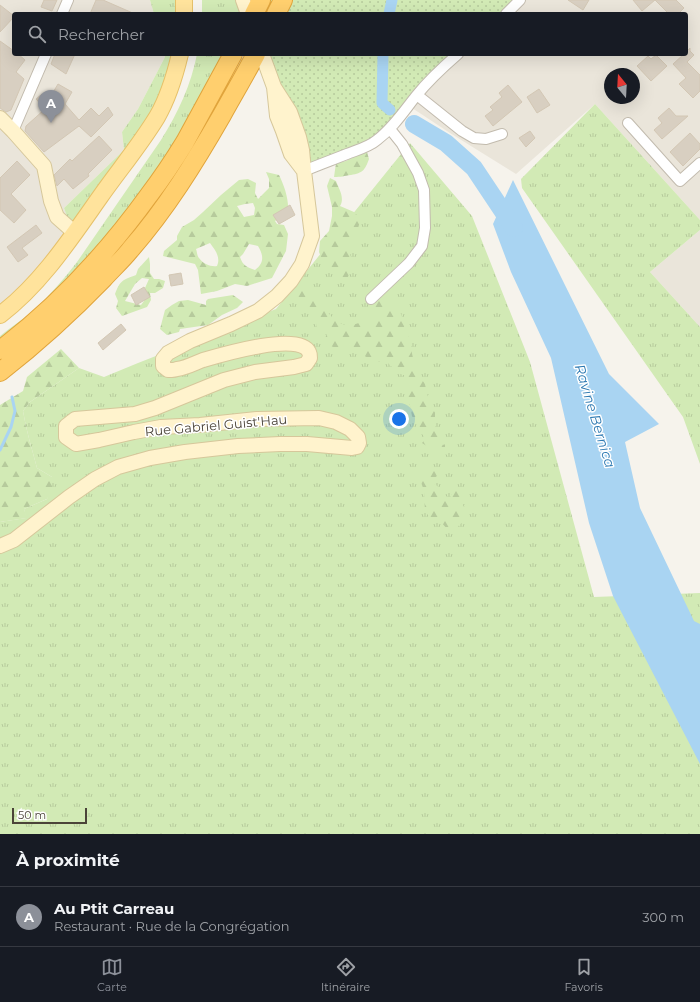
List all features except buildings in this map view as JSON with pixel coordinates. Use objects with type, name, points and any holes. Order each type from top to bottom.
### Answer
[{"type":"highway","points":[[277,12],[283,0]]},
{"type":"highway","points":[[0,372],[58,324],[83,288],[105,252],[132,219],[160,180],[184,143],[232,56]]},
{"type":"highway","points":[[0,350],[130,251],[156,218],[184,178],[206,143],[255,56]]},
{"type":"main road","points":[[184,0],[184,12]]},
{"type":"main road","points":[[0,315],[25,293],[40,276],[136,148],[157,116],[167,95],[179,56]]},
{"type":"main road","points":[[263,56],[274,87],[290,112],[299,137],[304,171]]},
{"type":"main road","points":[[274,87],[277,116],[291,154],[304,171]]},
{"type":"main road","points":[[0,118],[14,131],[44,166],[51,201],[57,218],[73,232]]},
{"type":"main road","name":"Rue Gabriel Guist'Hau","points":[[0,546],[14,540],[95,479],[118,467],[150,458],[185,452],[238,446],[307,444],[352,448],[357,447],[359,443],[358,437],[350,429],[336,422],[319,418],[257,419],[200,425],[161,427],[76,444],[66,437],[66,426],[75,419],[135,414],[155,408],[224,380],[255,372],[306,364],[310,358],[309,351],[304,346],[291,343],[243,349],[202,360],[177,369],[168,370],[163,366],[163,359],[168,353],[190,341],[258,311],[277,296],[291,281],[302,264],[312,236],[304,171]]},
{"type":"street","points":[[63,12],[68,0]]},
{"type":"street","points":[[508,12],[520,0]]},
{"type":"street","points":[[14,131],[45,56]]},
{"type":"street","points":[[304,171],[378,140],[390,129],[417,95],[456,56]]},
{"type":"street","points":[[417,95],[462,131],[474,138],[486,140],[502,134]]},
{"type":"street","points":[[628,123],[680,180],[700,163]]},
{"type":"street","points":[[371,299],[409,263],[422,246],[425,228],[424,190],[418,173],[402,144],[390,129]]},
{"type":"shaded area","points":[[0,0],[150,0],[153,12],[12,12],[12,56],[165,57],[138,109],[122,132],[124,150],[64,208],[72,231],[0,310]]},
{"type":"shaded area","points":[[520,0],[700,0],[700,220],[595,104],[516,174],[409,106],[456,56],[688,56],[688,12],[508,12]]},
{"type":"shaded area","points":[[700,230],[700,327],[650,272]]},
{"type":"green space","points":[[150,0],[184,0],[184,12],[153,12]]},
{"type":"green space","points":[[202,0],[236,0],[240,12],[202,12]]},
{"type":"green space","points":[[249,0],[520,0],[508,12],[252,12]]},
{"type":"green space","points":[[179,56],[167,95],[72,231],[64,208],[124,150],[122,132],[138,109],[165,57]]},
{"type":"green space","points":[[196,56],[232,56],[160,180],[0,350],[0,336],[33,311],[67,275],[161,140],[173,120],[183,98]]},
{"type":"green space","points":[[267,56],[456,56],[377,140],[303,169]]},
{"type":"green space","points":[[595,104],[700,220],[700,230],[650,272],[700,327],[700,464],[683,417],[522,188],[521,179]]},
{"type":"green space","points":[[410,143],[472,216],[530,362],[594,597],[700,593],[700,834],[0,834],[0,522],[26,518],[24,509],[47,499],[52,477],[37,468],[23,411],[30,402],[79,368],[104,377],[276,309]]},
{"type":"green space","points":[[367,152],[369,159],[365,168],[361,172],[341,177],[334,177],[336,163],[346,161],[361,153]]},
{"type":"green space","points":[[266,172],[279,175],[286,192],[288,202],[288,211],[275,221],[277,224],[284,225],[288,234],[286,251],[272,278],[247,286],[235,284],[217,291],[201,294],[198,270],[195,264],[163,256],[164,251],[177,240],[177,236],[182,227],[194,220],[239,180],[248,179],[256,183],[255,193],[258,199],[269,188],[269,179]],"holes":[[[253,203],[255,208],[254,215],[244,217],[237,206]],[[210,243],[218,257],[217,266],[203,262],[198,257],[196,249]],[[249,244],[258,246],[262,256],[260,265],[255,270],[248,267],[242,262],[240,257]]]},
{"type":"green space","points":[[330,178],[336,181],[340,190],[342,200],[340,206],[354,212],[360,221],[357,232],[362,238],[349,242],[352,270],[347,279],[337,279],[323,262],[319,252],[320,241],[329,231],[332,216],[332,207],[327,186]]},
{"type":"green space","points":[[149,257],[150,273],[154,279],[165,281],[163,288],[155,293],[150,293],[151,300],[147,307],[122,316],[116,308],[118,301],[115,294],[118,286],[125,280],[136,275],[138,269]],"holes":[[[142,278],[149,279],[145,288],[146,293],[144,301],[141,305],[125,301],[135,284]]]},
{"type":"green space","points":[[297,286],[324,300],[327,303],[328,312],[331,316],[338,322],[345,325],[366,321],[369,321],[372,324],[376,296],[390,299],[399,309],[405,325],[404,327],[408,329],[407,332],[411,343],[413,358],[419,365],[419,377],[425,383],[431,407],[435,412],[435,428],[443,437],[442,444],[445,444],[445,449],[448,455],[435,451],[422,443],[425,439],[412,416],[407,391],[409,385],[406,376],[398,373],[388,363],[373,361],[363,355],[359,349],[336,348],[328,345],[325,339],[328,330],[317,330],[316,323],[305,301],[297,297]]},
{"type":"green space","points":[[233,295],[243,302],[237,308],[222,315],[208,325],[180,329],[179,332],[167,335],[160,329],[165,310],[179,301],[188,300],[206,305],[206,301],[208,299]]},
{"type":"green space","points":[[61,349],[79,368],[30,402],[23,411],[37,468],[52,477],[52,490],[47,499],[24,509],[27,518],[0,522],[0,405],[23,391],[27,377]]},
{"type":"green space","points":[[435,468],[437,476],[430,481],[444,492],[449,502],[454,485],[457,484],[462,504],[467,510],[465,513],[466,518],[450,535],[449,531],[440,521],[437,523],[432,519],[425,509],[422,484],[417,473],[420,469]]},
{"type":"water","points":[[513,180],[609,374],[659,424],[625,442],[640,508],[694,621],[700,624],[700,764],[613,596],[589,523],[551,358],[511,272],[493,224]]},
{"type":"waterway","points":[[389,12],[392,0]]},
{"type":"waterway","points":[[383,56],[382,103],[390,110]]},
{"type":"waterway","name":"Ravine Bernica","points":[[414,124],[446,143],[474,168],[514,228]]},
{"type":"waterway","points":[[0,450],[11,427],[15,411],[12,397]]},
{"type":"place","name":"Au Ptit Carreau","points":[[51,123]]}]
